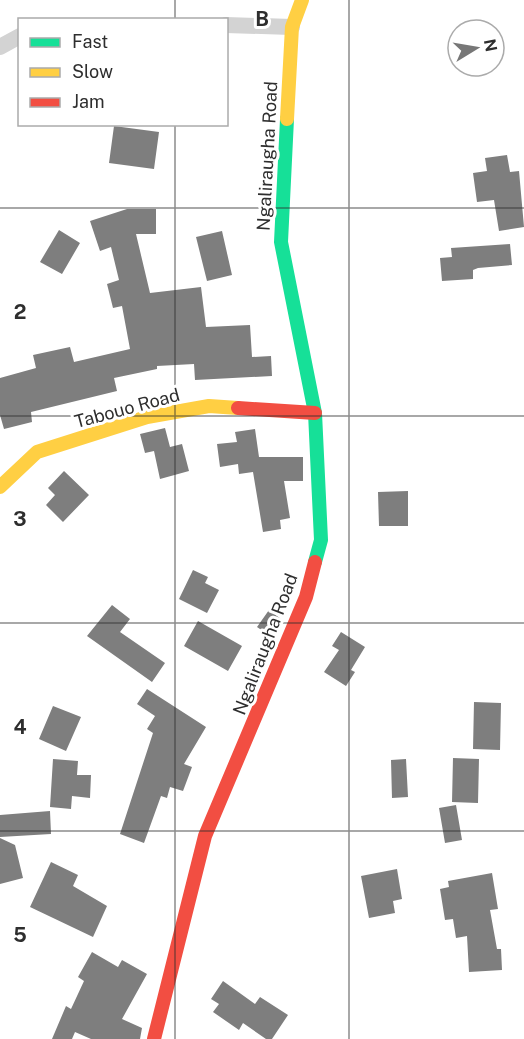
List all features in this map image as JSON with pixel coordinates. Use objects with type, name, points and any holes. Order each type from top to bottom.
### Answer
[{"type":"street","name":"Ngaliraugha Road","points":[[154,1039],[205,836],[306,597],[321,540],[315,413],[280,242],[292,27],[302,0]]},
{"type":"street","points":[[228,25],[292,27]]},
{"type":"street","points":[[0,47],[18,37]]},
{"type":"street","name":"Tabouo Road","points":[[0,488],[37,452],[147,417],[209,406],[315,413]]},
{"type":"building","points":[[114,126],[159,132],[154,169],[109,163]]},
{"type":"building","points":[[507,155],[510,172],[519,171],[524,227],[499,231],[494,200],[477,202],[473,173],[487,171],[485,158]]},
{"type":"building","points":[[127,209],[156,209],[156,234],[136,234],[150,293],[201,287],[206,327],[250,325],[252,357],[271,356],[272,376],[195,380],[194,364],[157,366],[157,369],[114,378],[117,391],[31,412],[32,422],[4,429],[0,415],[0,378],[36,368],[33,355],[70,347],[74,362],[130,349],[122,306],[113,308],[107,284],[119,280],[111,247],[100,251],[90,221]]},
{"type":"building","points":[[59,230],[80,243],[62,274],[40,262]]},
{"type":"building","points":[[222,231],[232,275],[207,281],[196,237]]},
{"type":"building","points":[[510,244],[512,265],[478,268],[473,270],[473,279],[442,281],[440,258],[452,257],[451,248]]},
{"type":"building","points":[[165,428],[170,447],[182,444],[189,471],[160,479],[154,451],[145,453],[140,434]]},
{"type":"building","points":[[255,429],[259,457],[303,457],[303,481],[284,481],[290,518],[280,520],[281,529],[263,532],[253,472],[239,474],[238,464],[220,467],[217,444],[237,442],[235,432]]},
{"type":"building","points":[[64,471],[89,495],[63,522],[46,505],[55,495],[48,488]]},
{"type":"building","points":[[408,491],[408,526],[379,526],[378,492]]},
{"type":"building","points":[[193,570],[208,577],[205,583],[219,590],[207,613],[179,599]]},
{"type":"building","points":[[112,605],[130,619],[120,632],[165,663],[152,682],[87,636]]},
{"type":"building","points":[[269,610],[281,619],[273,638],[257,627]]},
{"type":"building","points":[[198,621],[242,646],[228,671],[184,646]]},
{"type":"building","points":[[341,632],[365,647],[351,670],[355,672],[346,686],[324,672],[339,650],[332,646]]},
{"type":"building","points":[[147,689],[206,727],[184,764],[192,767],[183,791],[170,787],[167,798],[161,796],[144,843],[120,834],[153,733],[147,729],[155,716],[137,704]]},
{"type":"building","points":[[474,702],[501,703],[500,750],[473,749]]},
{"type":"building","points":[[53,706],[81,717],[66,751],[39,739]]},
{"type":"building","points":[[453,758],[479,759],[478,803],[452,802]]},
{"type":"building","points":[[53,759],[78,761],[77,775],[91,775],[90,798],[72,796],[71,809],[50,807]]},
{"type":"building","points":[[406,759],[408,797],[392,798],[391,760]]},
{"type":"building","points":[[456,805],[462,840],[445,843],[439,808]]},
{"type":"building","points":[[50,811],[51,834],[0,837],[0,815]]},
{"type":"building","points":[[0,838],[15,845],[23,878],[0,884]]},
{"type":"building","points":[[51,862],[78,875],[73,886],[107,906],[93,937],[30,907]]},
{"type":"building","points":[[397,869],[402,899],[393,901],[395,913],[369,918],[361,876]]},
{"type":"building","points":[[492,873],[498,909],[490,910],[497,949],[501,949],[502,970],[469,972],[467,936],[456,938],[453,919],[445,920],[440,889],[449,887],[448,881]]},
{"type":"building","points":[[92,952],[118,967],[122,960],[147,974],[122,1019],[142,1028],[140,1039],[91,1039],[75,1032],[72,1039],[52,1039],[66,1006],[71,1009],[84,981],[78,977]]},
{"type":"building","points":[[223,981],[255,1004],[260,997],[288,1015],[272,1039],[266,1039],[243,1023],[239,1030],[213,1012],[219,1004],[211,999]]},
{"type":"traffic: fast","points":[[287,119],[281,242],[315,413],[321,540],[315,562]]},
{"type":"traffic: slow","points":[[287,119],[292,27],[302,0]]},
{"type":"traffic: slow","points":[[0,487],[37,452],[147,417],[209,406],[238,408]]},
{"type":"traffic: jam","points":[[238,408],[315,413]]},
{"type":"traffic: jam","points":[[154,1039],[205,836],[306,597],[315,562]]}]
